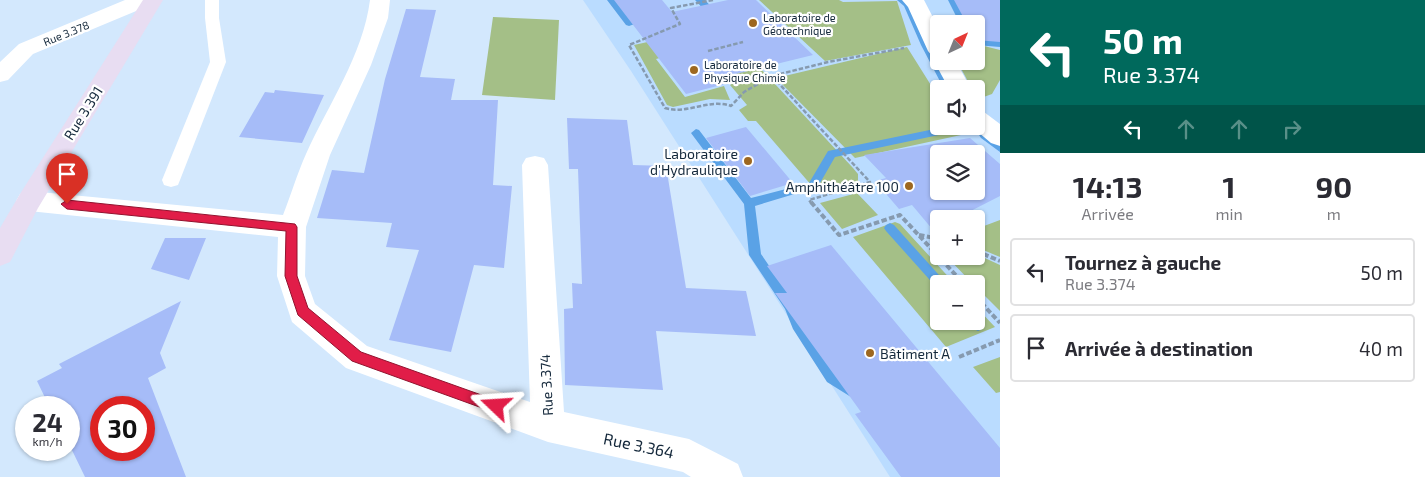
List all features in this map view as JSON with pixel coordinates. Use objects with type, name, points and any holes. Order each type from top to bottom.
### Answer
[{"type":"main road","name":"Rue 3.391","points":[[0,254],[29,200],[153,0]]},
{"type":"street","name":"Rue 3.378","points":[[0,74],[26,49],[134,5],[136,0]]},
{"type":"street","name":"Rue 3.374","points":[[380,0],[378,18],[360,65],[318,154],[292,227],[291,276],[303,312],[357,356],[548,425],[535,165]]},
{"type":"street","points":[[912,0],[917,4],[930,32]]},
{"type":"street","points":[[985,125],[1000,137]]},
{"type":"street","points":[[29,200],[292,227]]},
{"type":"street","name":"Rue 3.364","points":[[548,425],[689,456],[725,477]]},
{"type":"lane","points":[[171,180],[218,62],[212,0]]},
{"type":"path","points":[[713,0],[671,8],[680,24],[629,45],[665,108],[673,111],[722,103],[731,106],[744,92],[772,76],[828,62],[930,52]]},
{"type":"path","points":[[708,51],[743,42]]},
{"type":"path","points":[[772,76],[870,182],[809,200],[834,230],[839,235],[900,215],[956,275]]},
{"type":"path","points":[[919,235],[930,237]]},
{"type":"path","points":[[985,255],[1000,261]]},
{"type":"path","points":[[985,307],[1000,323]]},
{"type":"path","points":[[959,356],[1000,340]]},
{"type":"shaded area","points":[[583,0],[1000,0],[1000,477],[890,477],[631,71]]},
{"type":"green space","points":[[759,0],[897,1],[911,45],[825,61]]},
{"type":"green space","points":[[493,17],[559,20],[555,100],[482,95]]},
{"type":"green space","points":[[679,35],[694,49],[656,59],[685,97],[724,86],[730,100],[710,99],[673,107],[667,105],[634,45]]},
{"type":"green space","points":[[985,46],[1000,50],[1000,80],[992,94],[985,96],[985,80],[967,80],[962,70],[985,70]]},
{"type":"green space","points":[[907,47],[930,84],[930,135],[961,135],[855,158],[776,78]]},
{"type":"green space","points":[[736,48],[762,70],[853,168],[858,174],[858,181],[818,193],[756,121],[748,121],[739,110],[747,105],[730,85],[733,83],[715,62]]},
{"type":"green space","points":[[857,193],[878,215],[842,229],[820,203]]},
{"type":"green space","points":[[1000,220],[1000,257],[985,251],[985,226]]},
{"type":"green space","points":[[895,222],[900,224],[930,257],[930,265],[938,265],[947,275],[930,275],[930,328],[853,237]]},
{"type":"green space","points":[[985,258],[1000,265],[1000,311],[985,296],[985,275],[964,275],[955,265],[985,265]]},
{"type":"green space","points":[[985,316],[995,327],[946,347],[932,330],[985,330]]},
{"type":"green space","points":[[1000,357],[1000,392],[996,393],[973,367]]},
{"type":"building","points":[[614,0],[662,0],[672,12],[728,0],[756,0],[813,55],[728,76],[733,82],[686,94]]},
{"type":"building","points":[[954,0],[1000,0],[1000,42],[985,41],[985,15],[962,15]]},
{"type":"building","points":[[406,9],[436,10],[420,77],[455,79],[451,100],[498,100],[493,185],[512,186],[504,268],[474,265],[451,352],[389,340],[419,250],[386,247],[392,223],[317,218],[332,170],[364,173],[385,79]]},
{"type":"building","points":[[275,90],[324,95],[302,143],[239,137],[265,92],[274,93]]},
{"type":"building","points":[[567,118],[627,120],[633,165],[666,166],[686,288],[746,291],[756,336],[656,331],[663,390],[565,385],[564,309],[573,308],[572,283],[582,284],[578,169],[569,169]]},
{"type":"building","name":"Laboratoire d'Hydraulique","points":[[746,127],[793,183],[750,196],[706,138]]},
{"type":"building","name":"Amphithéâtre 100","points":[[970,138],[978,145],[930,145],[930,200],[985,200],[985,151],[1000,164],[1000,196],[973,210],[930,210],[930,226],[912,205],[899,209],[875,181],[886,178],[864,155]]},
{"type":"building","points":[[165,238],[206,238],[189,280],[151,269]]},
{"type":"building","name":"Bâtiment A","points":[[831,245],[1000,448],[1000,477],[901,477],[855,414],[861,412],[775,293],[787,293],[767,266]]},
{"type":"building","points":[[181,301],[160,353],[166,368],[148,378],[155,396],[90,396],[90,461],[155,461],[155,396],[186,477],[85,477],[77,461],[80,461],[80,396],[44,396],[37,381],[62,368],[59,364]]},
{"type":"waterway","points":[[611,0],[629,23],[645,19]]},
{"type":"waterway","points":[[701,0],[699,0],[714,15]]},
{"type":"waterway","points":[[901,0],[908,5],[925,45],[944,80]]},
{"type":"waterway","points":[[952,0],[960,15]]},
{"type":"waterway","points":[[985,43],[1000,44]]},
{"type":"waterway","points":[[696,133],[749,203]]},
{"type":"waterway","points":[[749,203],[801,188],[812,187],[832,154],[930,134]]},
{"type":"waterway","points":[[984,135],[1000,148]]},
{"type":"waterway","points":[[749,203],[755,255],[790,306],[797,325],[832,377],[851,390]]},
{"type":"waterway","points":[[890,228],[933,275]]},
{"type":"place","name":"Laboratoire de Géotechnique","points":[[753,23]]},
{"type":"place","name":"Laboratoire de Physique Chimie","points":[[694,70]]},
{"type":"place","name":"Laboratoire d'Hydraulique","points":[[748,161]]},
{"type":"place","name":"Amphithéâtre 100","points":[[909,186]]},
{"type":"place","name":"Bâtiment A","points":[[870,353]]},
{"type":"route","points":[[67,204],[292,227],[291,276],[303,312],[357,356],[496,406]]}]
